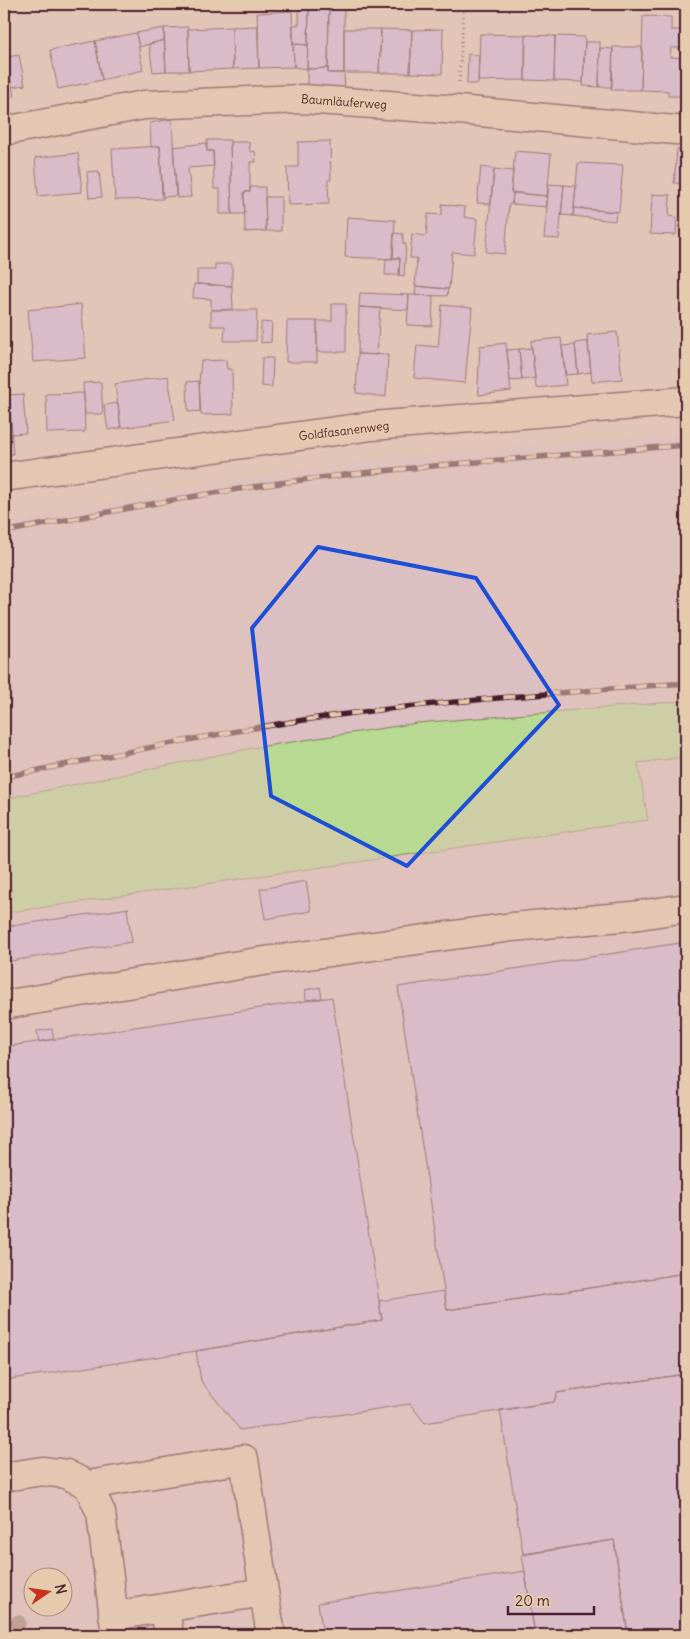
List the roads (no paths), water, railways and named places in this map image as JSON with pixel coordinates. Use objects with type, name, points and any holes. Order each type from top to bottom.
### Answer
[{"type":"street","name":"Baumläuferweg","points":[[4,131],[144,105],[303,99],[458,110],[686,131]]},
{"type":"street","name":"Goldfasanenweg","points":[[4,477],[372,426],[686,400]]},
{"type":"street","points":[[4,1005],[257,962],[512,927],[632,916],[686,908]]},
{"type":"street","points":[[88,1486],[244,1459],[271,1635]]},
{"type":"street","points":[[4,1477],[42,1470],[66,1474],[88,1486],[101,1513],[114,1626],[165,1608],[264,1592]]},
{"type":"street","points":[[165,1608],[169,1635]]},
{"type":"railway","points":[[4,532],[190,497],[302,480],[446,465],[686,445]]},
{"type":"railway","points":[[4,777],[213,735],[339,715],[469,701],[686,683]]}]
